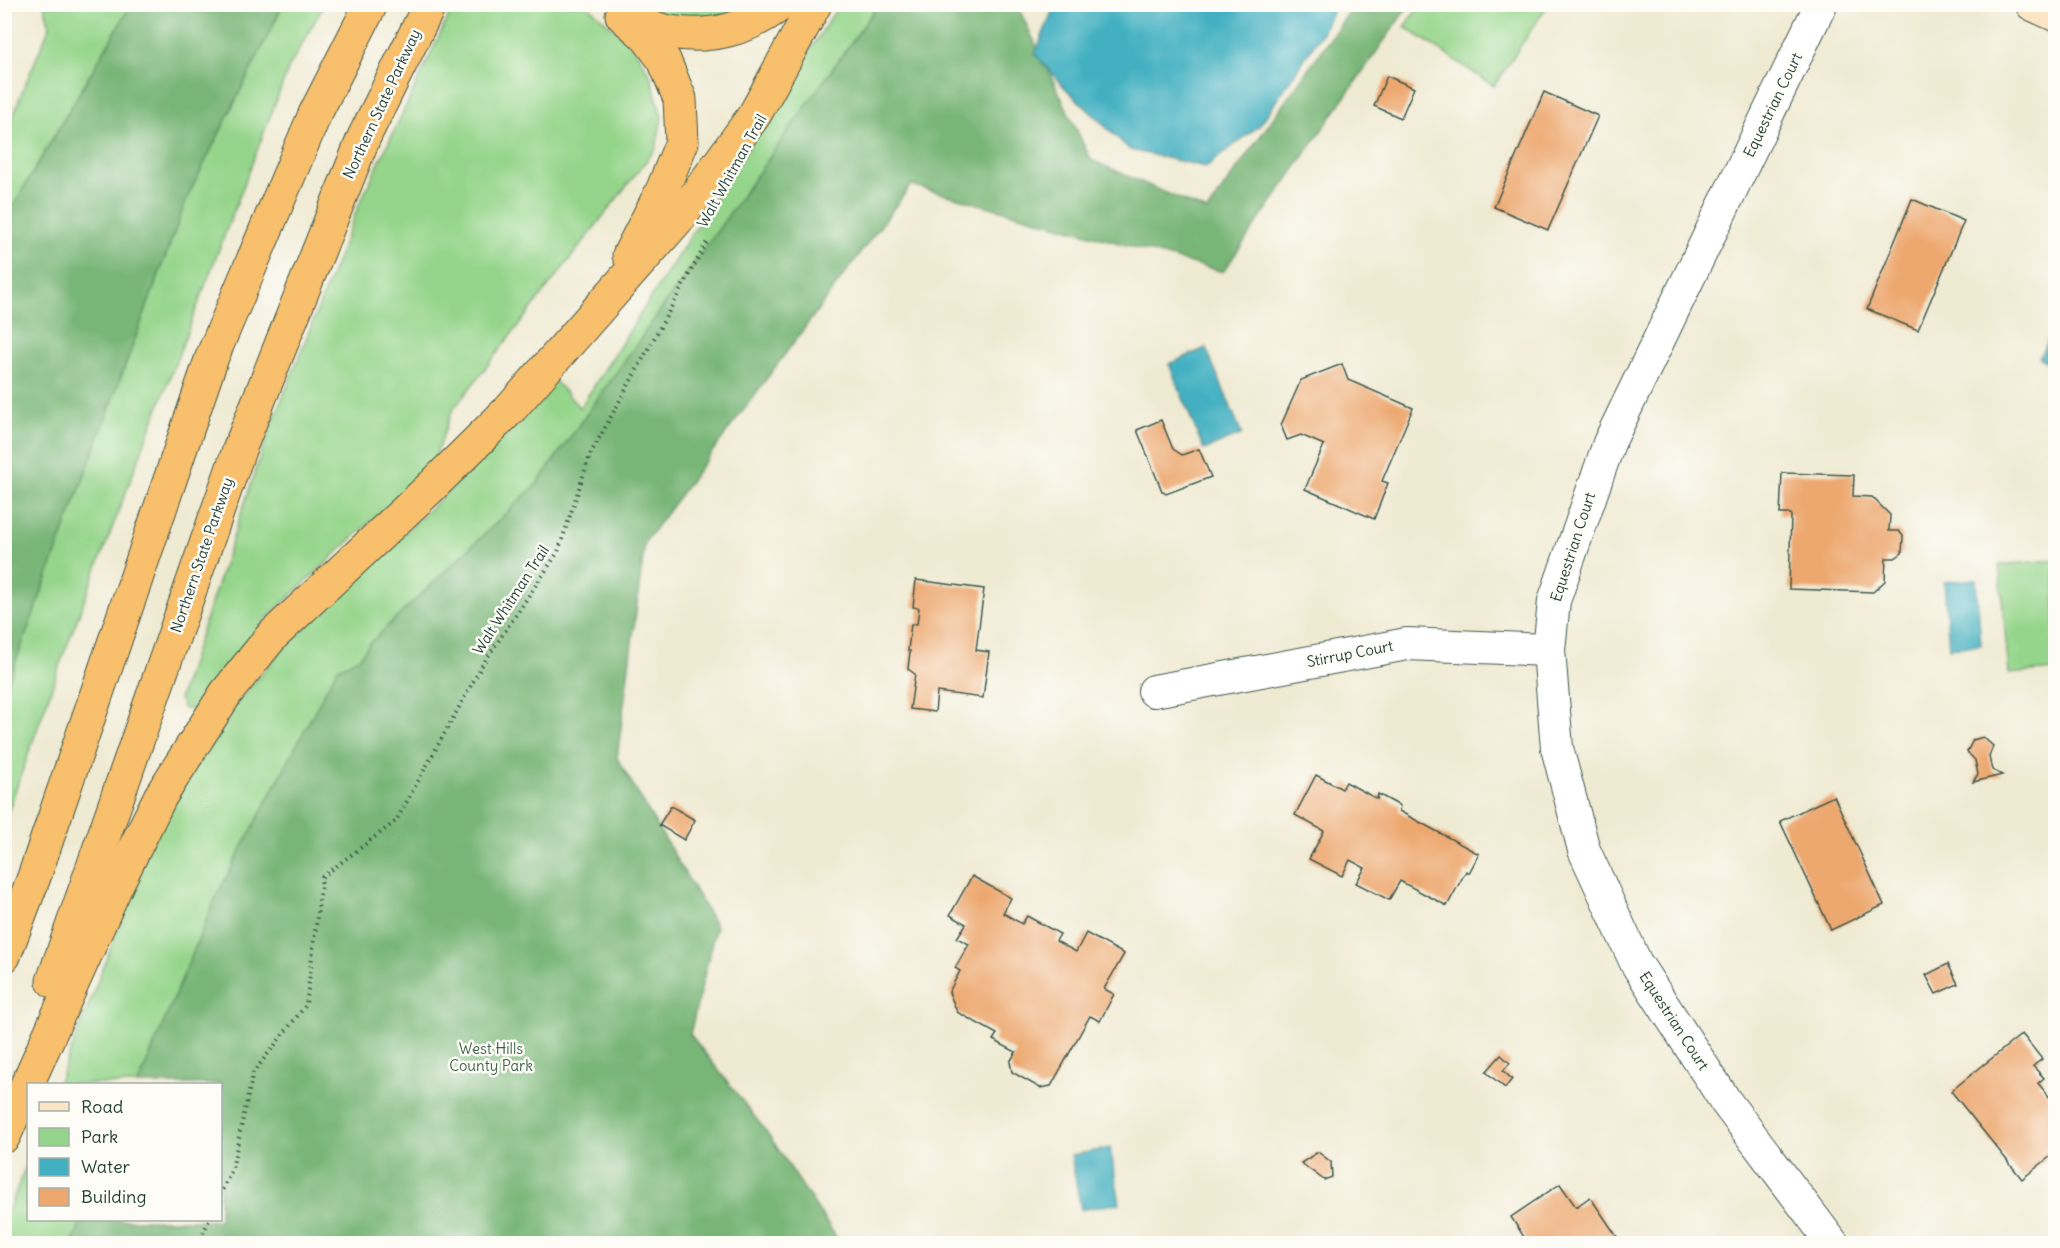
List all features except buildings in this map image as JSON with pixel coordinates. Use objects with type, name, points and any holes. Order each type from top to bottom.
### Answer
[{"type":"highway","points":[[4,956],[38,866],[212,357],[315,114],[371,4]]},
{"type":"highway","name":"Northern State Parkway","points":[[4,1119],[239,450],[364,137],[430,4]]},
{"type":"highway","points":[[616,10],[668,32],[698,35],[728,30],[751,22],[781,4]]},
{"type":"highway","points":[[28,1083],[117,884],[160,797],[226,693],[272,636],[430,488],[512,407],[682,213],[755,114],[815,4]]},
{"type":"highway","points":[[603,304],[662,191],[682,142],[680,99],[664,60],[646,36],[616,10]]},
{"type":"highway","points":[[4,1136],[27,1085]]},
{"type":"street","name":"Equestrian Court","points":[[1821,4],[1609,443],[1554,600],[1549,650],[1557,748],[1584,850],[1636,963],[1726,1102],[1833,1244]]},
{"type":"street","points":[[2032,4],[2055,15]]},
{"type":"street","name":"Stirrup Court","points":[[1154,691],[1407,644],[1549,650]]},
{"type":"path","name":"Walt Whitman Trail","points":[[222,1191],[232,1170],[252,1073],[306,1005],[322,877],[396,821],[483,664],[558,552],[590,454],[711,235]]},
{"type":"path","points":[[198,1244],[209,1221]]},
{"type":"green space","points":[[44,5],[131,5],[5,220],[5,141],[20,97],[50,26]]},
{"type":"green space","points":[[131,5],[283,5],[187,198],[5,691],[5,220]]},
{"type":"green space","points":[[283,5],[324,5],[289,67],[63,656],[5,820],[5,691],[187,198]]},
{"type":"green space","points":[[454,5],[587,5],[632,45],[650,74],[662,117],[656,148],[452,411],[433,463],[266,619],[196,709],[184,709],[179,699],[264,445],[358,207]]},
{"type":"green space","points":[[631,5],[751,5],[732,17],[652,18]]},
{"type":"green space","points":[[839,5],[878,5],[537,484],[370,643],[360,657],[337,670],[217,895],[138,1083],[58,1083],[153,838],[219,725],[278,654],[460,480],[553,379],[580,408]]},
{"type":"green space","name":"West Hills County Park","points":[[878,5],[1017,5],[1091,160],[1207,211],[1354,5],[1409,5],[1223,272],[911,185],[645,542],[617,758],[716,926],[690,1034],[768,1134],[840,1243],[72,1244],[82,1221],[222,1221],[222,1083],[138,1083],[217,895],[337,669],[360,657],[370,643],[537,484]]},
{"type":"green space","points":[[1420,5],[1548,5],[1494,86],[1405,27]]},
{"type":"green space","points":[[2055,560],[2055,670],[2009,674],[1999,565]]},
{"type":"green space","points":[[27,1163],[27,1221],[82,1221],[72,1244],[5,1243],[4,1222]]},
{"type":"water","points":[[1055,4],[1336,5],[1321,34],[1260,125],[1206,167],[1130,150],[1062,85],[1035,54]]},
{"type":"water","points":[[2055,324],[2055,365],[2039,358]]},
{"type":"water","points":[[1206,348],[1242,434],[1204,450],[1169,364]]},
{"type":"water","points":[[1976,579],[1981,645],[1949,648],[1944,582]]},
{"type":"water","points":[[1110,1148],[1120,1203],[1081,1210],[1071,1155]]}]
